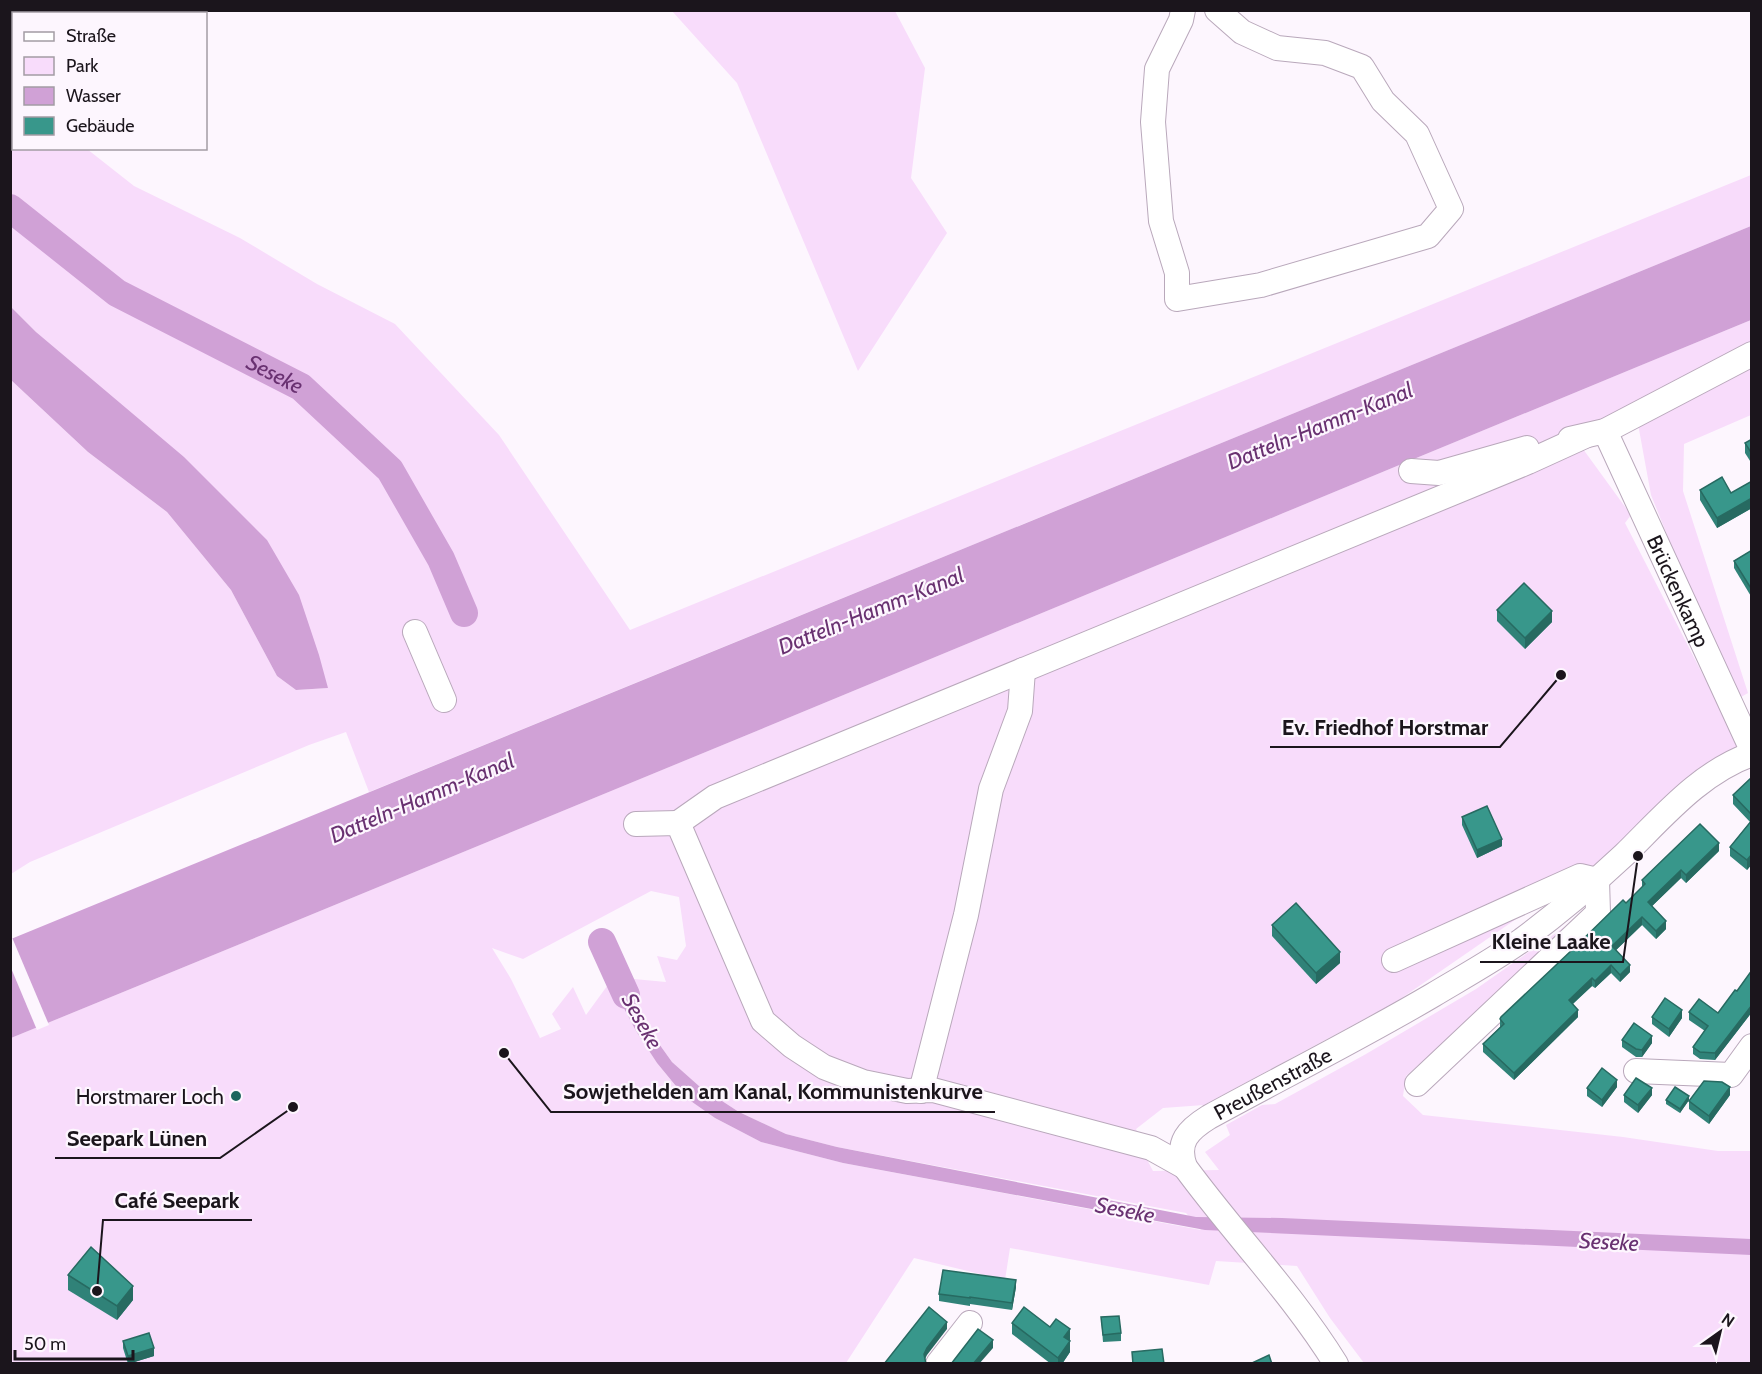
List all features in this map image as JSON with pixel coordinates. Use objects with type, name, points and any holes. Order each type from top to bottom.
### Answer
[{"type":"street","points":[[1183,10],[1181,20],[1157,69],[1153,122],[1161,221],[1177,273],[1177,299],[1261,285],[1428,236],[1451,209],[1417,134],[1383,101],[1362,67],[1325,53],[1277,48],[1242,32],[1217,10]]},
{"type":"street","points":[[636,824],[678,823],[715,797],[1595,434],[1752,354]]},
{"type":"street","points":[[1411,471],[1439,473],[1545,443],[1595,434]]},
{"type":"street","name":"Brückenkamp","points":[[1595,434],[1752,750]]},
{"type":"street","points":[[415,632],[444,700]]},
{"type":"street","points":[[921,1091],[966,915],[991,789],[1020,711],[1023,670]]},
{"type":"street","name":"Preußenstraße","points":[[1192,1176],[1181,1155],[1187,1134],[1197,1124],[1406,1011],[1520,941],[1597,880],[1702,781],[1719,769],[1752,754]]},
{"type":"street","points":[[678,823],[763,1021],[792,1046],[824,1067],[863,1082],[907,1091],[933,1090],[1151,1148],[1192,1176],[1281,1286],[1317,1333],[1336,1364]]},
{"type":"street","points":[[1394,960],[1580,876],[1597,880],[1598,913],[1417,1084]]},
{"type":"street","points":[[1635,1071],[1731,1075],[1752,1046]]},
{"type":"street","points":[[938,1364],[970,1323]]},
{"type":"green space","points":[[672,11],[895,11],[925,68],[911,178],[947,233],[858,371],[737,83]]},
{"type":"green space","points":[[10,75],[12,76],[12,150],[88,150],[134,186],[240,238],[317,284],[395,324],[499,435],[630,630],[1751,175],[1751,226],[369,792],[346,732],[309,745],[30,862],[11,874],[11,380],[88,452],[167,512],[231,590],[277,676],[296,690],[328,688],[36,332],[11,307]]},
{"type":"green space","points":[[1751,320],[1751,415],[1684,444],[1683,491],[1748,693],[1734,701],[1651,495],[1638,424],[1583,449],[1631,515],[1625,523],[1742,751],[1706,770],[1593,866],[1396,1002],[1204,1105],[1163,1108],[1136,1129],[1142,1142],[1142,1150],[1153,1171],[1219,1170],[1205,1152],[1230,1135],[1226,1125],[1262,1105],[1275,1104],[1476,989],[1583,914],[1514,980],[1406,1076],[1403,1096],[1423,1115],[1623,1137],[1718,1151],[1751,1151],[1751,1363],[1364,1363],[1330,1318],[1297,1266],[1216,1261],[1209,1285],[1010,1248],[1005,1280],[914,1258],[846,1363],[11,1364],[11,1038]],"holes":[[[651,891],[679,897],[686,946],[677,960],[657,956],[666,982],[623,978],[652,1034],[672,1062],[699,1086],[739,1112],[786,1134],[837,1147],[1186,1213],[1201,1230],[843,1163],[761,1142],[715,1118],[685,1097],[657,1063],[636,1031],[610,982],[586,1015],[573,987],[552,1014],[561,1029],[540,1038],[511,979],[492,948],[523,959]]]},
{"type":"water","name":"Datteln-Hamm-Kanal","points":[[1751,226],[1751,320],[11,1038],[11,939]]},
{"type":"water","points":[[11,307],[36,332],[184,457],[267,540],[299,595],[328,688],[296,690],[277,676],[231,590],[167,512],[88,452],[11,380]]},
{"type":"water","points":[[613,959],[652,1034],[672,1062],[699,1086],[739,1112],[786,1134],[837,1147],[1196,1217],[1282,1218],[1751,1239],[1751,1255],[1205,1230],[843,1163],[761,1142],[715,1118],[685,1097],[657,1063],[636,1031],[610,982],[612,976],[606,961]]},
{"type":"pier","points":[[11,935],[49,1025],[37,1030],[11,968]]},
{"type":"building","points":[[1752,439],[1752,454],[1745,443]]},
{"type":"building","points":[[1722,477],[1731,493],[1752,481],[1752,498],[1717,518],[1700,490]]},
{"type":"building","points":[[1752,550],[1752,590],[1734,561]]},
{"type":"building","points":[[1524,583],[1552,611],[1525,638],[1497,610]]},
{"type":"building","points":[[1752,777],[1752,815],[1733,795]]},
{"type":"building","points":[[1487,806],[1502,839],[1477,850],[1462,817]]},
{"type":"building","points":[[1752,820],[1752,854],[1747,860],[1730,847]]},
{"type":"building","points":[[1700,824],[1719,843],[1686,875],[1681,870],[1648,902],[1666,921],[1656,931],[1642,917],[1612,946],[1630,965],[1620,975],[1611,965],[1595,981],[1592,978],[1569,1000],[1578,1010],[1514,1073],[1483,1044],[1504,1024],[1501,1017],[1623,900],[1626,903],[1645,884],[1642,880]]},
{"type":"building","points":[[1296,903],[1340,952],[1316,973],[1272,925]]},
{"type":"building","points":[[1752,970],[1752,1005],[1715,1053],[1700,1052],[1693,1047],[1708,1026],[1689,1012],[1699,999],[1718,1013]]},
{"type":"building","points":[[1665,998],[1682,1010],[1669,1029],[1652,1017]]},
{"type":"building","points":[[1634,1023],[1652,1036],[1642,1050],[1622,1040]]},
{"type":"building","points":[[1602,1068],[1617,1080],[1602,1100],[1587,1088]]},
{"type":"building","points":[[1636,1078],[1652,1088],[1638,1105],[1624,1095]]},
{"type":"building","points":[[1704,1081],[1722,1082],[1730,1087],[1709,1116],[1689,1101]]},
{"type":"building","points":[[1675,1087],[1689,1096],[1680,1109],[1666,1100]]},
{"type":"building","points":[[91,1247],[133,1286],[117,1306],[68,1275]]},
{"type":"building","points":[[943,1270],[1016,1280],[1012,1303],[939,1294]]},
{"type":"building","points":[[929,1307],[947,1322],[924,1354],[926,1364],[884,1364]]},
{"type":"building","points":[[1024,1307],[1050,1327],[1056,1319],[1070,1329],[1064,1337],[1070,1341],[1058,1358],[1012,1323]]},
{"type":"building","points":[[1119,1316],[1121,1333],[1103,1335],[1101,1317]]},
{"type":"building","points":[[978,1329],[993,1340],[973,1364],[951,1364]]},
{"type":"building","points":[[149,1333],[154,1348],[128,1356],[123,1341]]},
{"type":"building","points":[[1162,1349],[1164,1364],[1133,1364],[1132,1352]]},
{"type":"building","points":[[1269,1355],[1272,1364],[1250,1364]]},
{"type":"waterway","name":"Seseke","points":[[10,208],[117,293],[301,387],[390,470],[441,559],[464,613]]},
{"type":"waterway","name":"Seseke","points":[[602,942],[626,995]]},
{"type":"place","name":"Ev. Friedhof Horstmar","points":[[1561,675]]},
{"type":"place","name":"Kleine Laake","points":[[1638,856]]},
{"type":"place","name":"Sowjethelden am Kanal, Kommunistenkurve","points":[[504,1053]]},
{"type":"place","name":"Horstmarer Loch","points":[[236,1096]]},
{"type":"place","name":"Seepark Lünen","points":[[293,1107]]},
{"type":"place","name":"Café Seepark","points":[[97,1291]]}]
